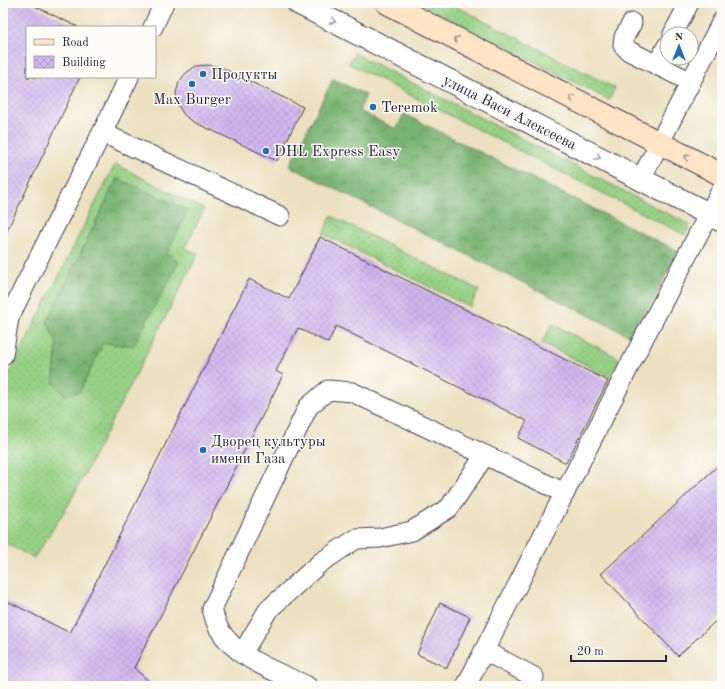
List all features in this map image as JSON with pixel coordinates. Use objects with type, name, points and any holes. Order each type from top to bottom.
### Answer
[{"type":"street","name":"улица Васи Алексеева","points":[[298,3],[715,218]]},
{"type":"street","points":[[387,3],[722,175]]},
{"type":"lane","points":[[153,26],[164,3]]},
{"type":"lane","points":[[677,26],[689,3]]},
{"type":"lane","points":[[641,179],[722,21]]},
{"type":"lane","points":[[632,23],[624,38],[623,45],[629,51],[691,82]]},
{"type":"lane","points":[[657,65],[659,61]]},
{"type":"lane","points":[[3,355],[6,320],[103,133],[129,78]]},
{"type":"lane","points":[[103,133],[280,216]]},
{"type":"lane","points":[[466,686],[565,493],[715,218],[722,189]]},
{"type":"lane","points":[[307,686],[242,654],[231,645],[218,628],[212,609],[308,407],[328,390],[352,392],[565,493]]},
{"type":"lane","points":[[242,654],[268,610],[320,563],[356,539],[380,538],[412,531],[449,508],[485,455]]},
{"type":"lane","points":[[485,651],[534,677]]},
{"type":"green space","points":[[419,3],[449,3],[615,88],[609,100]]},
{"type":"green space","points":[[354,53],[690,225],[685,235],[349,64]]},
{"type":"green space","points":[[333,79],[366,95],[359,111],[396,129],[404,114],[678,251],[634,338],[289,166]]},
{"type":"green space","points":[[115,164],[204,209],[185,248],[198,254],[69,504],[34,558],[3,542],[3,387]]},
{"type":"green space","points":[[117,178],[188,210],[167,253],[179,262],[133,346],[103,343],[80,392],[65,395],[53,383],[57,344],[47,322]]},
{"type":"green space","points":[[331,216],[479,290],[470,307],[323,234]]},
{"type":"green space","points":[[552,324],[619,358],[610,377],[542,343]]},
{"type":"building","points":[[3,3],[28,3],[76,26],[26,26],[26,78],[80,78],[3,239]]},
{"type":"building","points":[[208,65],[220,67],[303,107],[277,161],[194,122],[184,115],[178,105],[176,93],[179,82],[186,73],[196,66]]},
{"type":"building","name":"Дворец культуры имени Газа","points":[[320,237],[608,381],[566,463],[518,438],[527,421],[336,326],[328,343],[298,328],[276,371],[283,375],[134,668],[154,686],[3,686],[3,599],[70,633],[249,279],[289,299]]},
{"type":"building","points":[[722,462],[722,615],[678,656],[601,574]]},
{"type":"building","points":[[440,603],[470,617],[447,668],[417,654]]},
{"type":"place","name":"Продукты","points":[[203,74]]},
{"type":"place","name":"Max Burger","points":[[192,84]]},
{"type":"place","name":"Teremok","points":[[373,107]]},
{"type":"place","name":"DHL Express Easy","points":[[266,151]]},
{"type":"place","name":"Дворец культуры имени Газа","points":[[203,450]]}]
